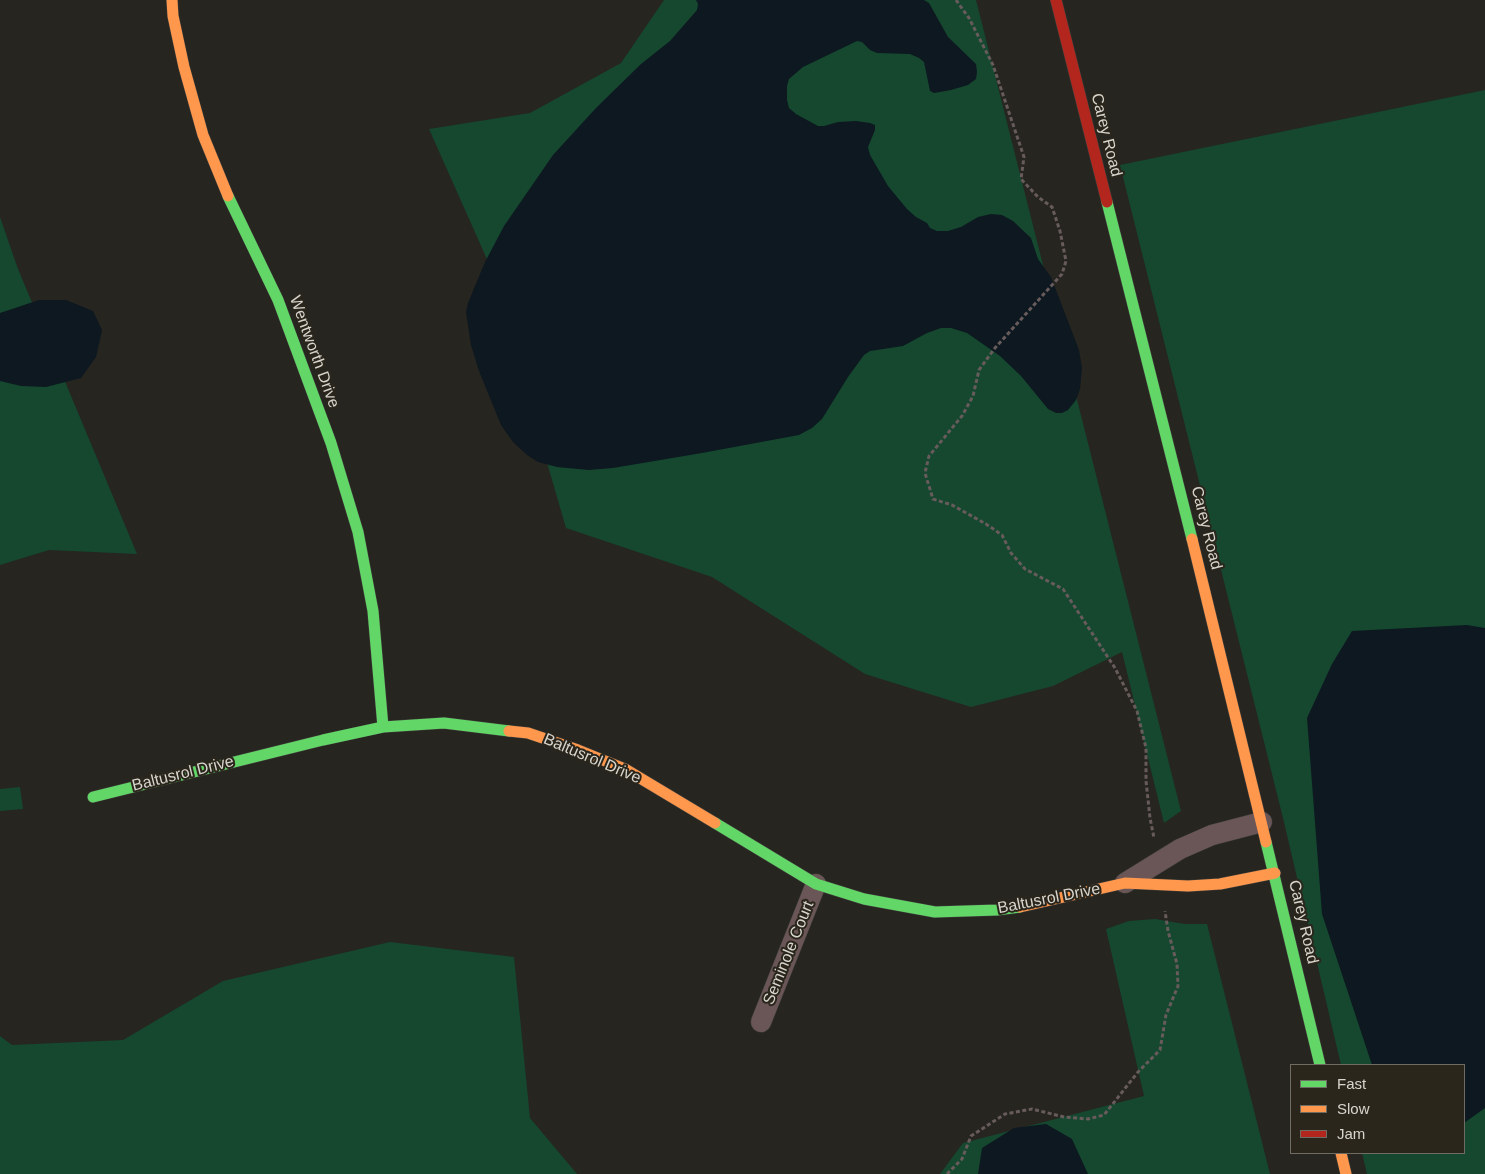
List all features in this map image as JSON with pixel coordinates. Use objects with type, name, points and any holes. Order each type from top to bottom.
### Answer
[{"type":"street","name":"Wentworth Drive","points":[[172,0],[173,16],[184,67],[203,135],[232,206],[278,300],[331,443],[358,532],[373,612],[384,727]]},
{"type":"street","name":"Carey Road","points":[[1056,0],[1262,822],[1320,1064]]},
{"type":"street","name":"Baltusrol Drive","points":[[93,797],[323,740],[384,727],[444,723],[528,733],[578,750],[625,769],[816,884],[864,899],[935,912],[997,910],[1021,907],[1125,883],[1188,886],[1220,884],[1274,873]]},
{"type":"street","name":"Baltusrol Drive","points":[[1125,883],[1180,849],[1212,835],[1262,822]]},
{"type":"street","name":"Seminole Court","points":[[761,1022],[816,884]]},
{"type":"street","points":[[1341,1154],[1346,1174]]},
{"type":"path","points":[[956,0],[969,18],[992,65],[1024,157],[1021,179],[1038,197],[1052,207],[1060,231],[1066,260],[1062,274],[995,348],[979,370],[973,396],[962,416],[929,456],[925,473],[933,500],[952,505],[1002,535],[1010,553],[1025,569],[1063,590],[1114,668],[1137,711],[1146,748],[1146,781],[1150,818],[1159,862]]},
{"type":"path","points":[[947,1174],[962,1159],[971,1136],[1005,1114],[1032,1109],[1064,1117],[1088,1119],[1104,1115],[1138,1072],[1160,1050],[1166,1014],[1178,986],[1177,964],[1165,914],[1163,885]]},
{"type":"green space","points":[[664,0],[976,0],[1181,811],[1164,823],[1122,652],[1053,686],[971,707],[865,674],[712,577],[566,528],[490,266],[429,129],[530,113],[621,63]]},
{"type":"green space","points":[[1485,90],[1485,1174],[1367,1174],[1362,1154],[1465,1154],[1465,1064],[1341,1064],[1283,818],[1120,165]]},
{"type":"green space","points":[[0,217],[18,269],[137,554],[49,550],[0,565]]},
{"type":"green space","points":[[20,787],[23,809],[0,811],[0,789]]},
{"type":"green space","points":[[1155,919],[1185,924],[1207,924],[1270,1174],[940,1174],[963,1143],[1144,1096],[1106,929],[1129,921]]},
{"type":"green space","points":[[390,942],[514,957],[530,1118],[577,1174],[0,1174],[0,1036],[12,1045],[123,1040],[223,981]]},
{"type":"shaded area","points":[[696,0],[924,0],[929,3],[948,37],[976,64],[976,79],[968,85],[934,93],[930,91],[924,62],[919,58],[910,54],[877,53],[870,50],[862,42],[857,41],[803,67],[789,79],[787,100],[789,108],[818,126],[856,121],[875,125],[875,130],[868,147],[870,155],[888,186],[907,209],[927,223],[930,228],[937,231],[948,231],[961,227],[978,217],[991,214],[1002,215],[1013,221],[1031,238],[1038,259],[1051,277],[1079,350],[1082,368],[1080,389],[1076,400],[1068,410],[1056,413],[1048,409],[1021,376],[1000,356],[967,333],[951,328],[941,328],[903,346],[870,351],[864,355],[822,419],[812,428],[799,435],[613,468],[589,470],[557,467],[538,462],[513,442],[501,425],[479,371],[471,345],[466,312],[468,303],[485,262],[504,226],[553,155],[596,108],[641,64],[670,41],[697,10],[698,4]]},
{"type":"shaded area","points":[[39,300],[66,300],[93,311],[102,330],[96,357],[81,378],[46,387],[21,386],[0,381],[0,313]]},
{"type":"shaded area","points":[[1467,625],[1485,628],[1485,1108],[1465,1122],[1465,1064],[1372,1064],[1322,914],[1307,718],[1332,664],[1352,631]]},
{"type":"shaded area","points":[[1046,1124],[1072,1139],[1088,1174],[978,1174],[982,1148],[1014,1128]]},
{"type":"traffic: fast","points":[[228,196],[278,300],[331,443],[358,532],[373,611],[383,727]]},
{"type":"traffic: fast","points":[[1107,202],[1192,539]]},
{"type":"traffic: fast","points":[[93,797],[383,727],[444,723],[509,731]]},
{"type":"traffic: fast","points":[[715,823],[816,884],[864,899],[935,912],[997,910],[1020,907]]},
{"type":"traffic: fast","points":[[1266,842],[1320,1064]]},
{"type":"traffic: slow","points":[[172,0],[173,16],[184,67],[203,135],[228,196]]},
{"type":"traffic: slow","points":[[1192,539],[1266,842]]},
{"type":"traffic: slow","points":[[509,731],[528,733],[625,769],[715,823]]},
{"type":"traffic: slow","points":[[1020,907],[1125,883],[1188,886],[1220,884],[1275,873]]},
{"type":"traffic: slow","points":[[1341,1154],[1346,1174]]},
{"type":"traffic: jam","points":[[1056,0],[1107,202]]}]
